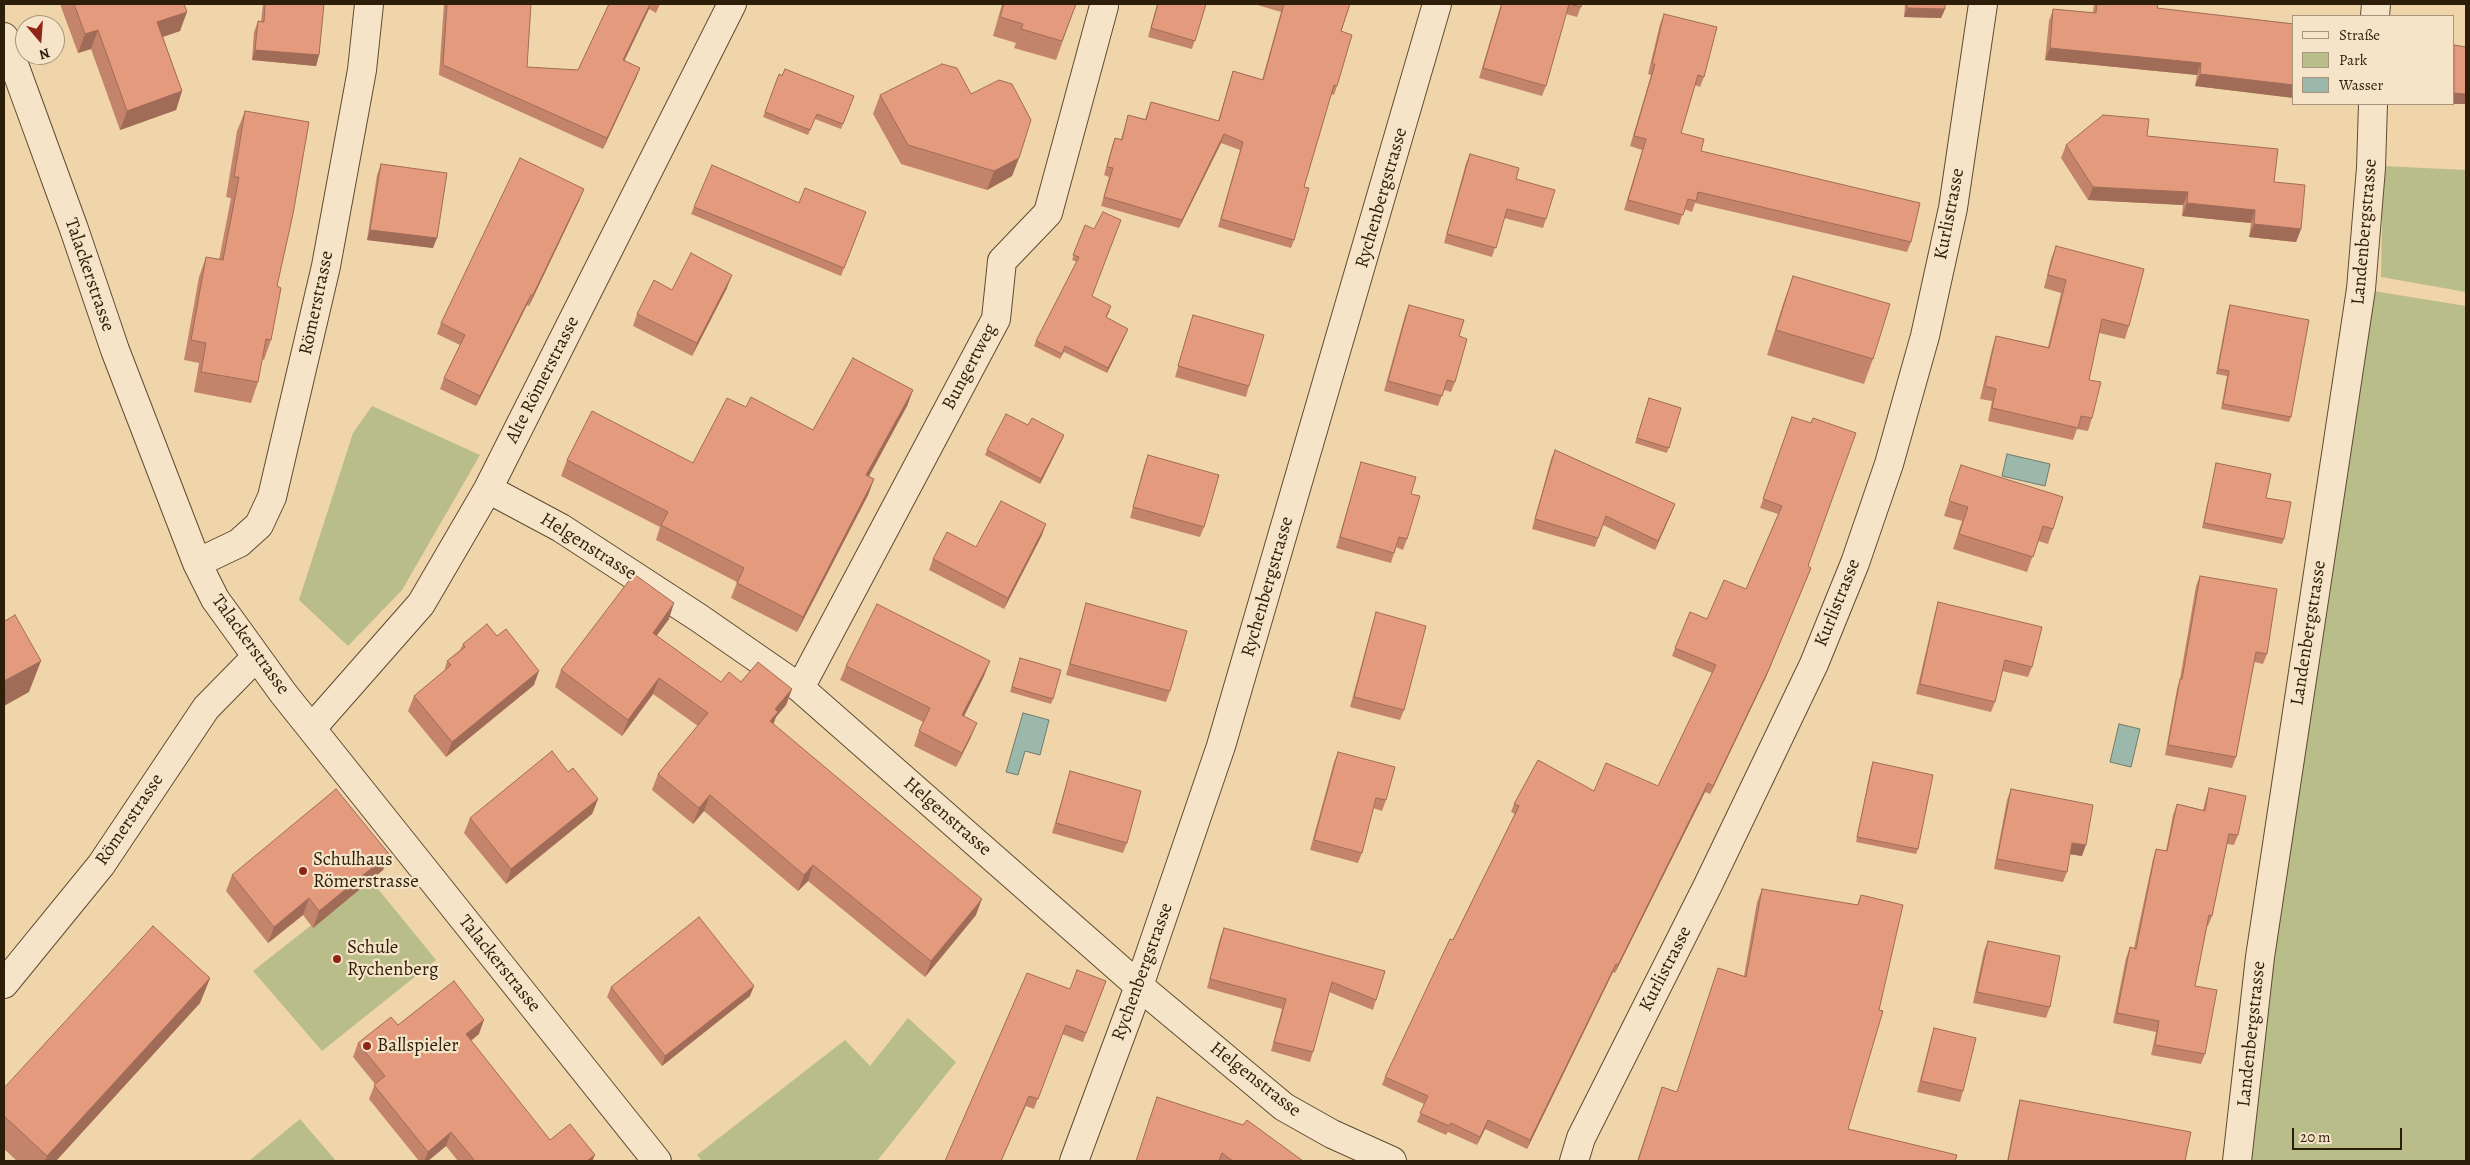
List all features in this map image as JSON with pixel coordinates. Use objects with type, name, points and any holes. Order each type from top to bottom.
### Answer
[{"type":"street","name":"Römerstrasse","points":[[197,563],[239,543],[259,524],[272,497],[326,266],[362,70],[369,4]]},
{"type":"street","name":"Alte Römerstrasse","points":[[312,728],[421,604],[488,489],[732,4]]},
{"type":"street","name":"Rychenbergstrasse","points":[[1074,1161],[1139,986],[1221,746],[1437,4]]},
{"type":"street","name":"Kurlistrasse","points":[[1574,1161],[1580,1138],[1708,885],[1814,664],[1855,564],[1889,464],[1925,336],[1953,208],[1983,4]]},
{"type":"street","name":"Bungertweg","points":[[800,688],[996,319],[1002,261],[1048,213],[1104,6]]},
{"type":"street","name":"Talackerstrasse","points":[[4,37],[115,350],[197,563],[215,599],[256,657],[657,1161]]},
{"type":"street","name":"Landenbergstrasse","points":[[2238,1161],[2260,957],[2361,289],[2371,168],[2373,105]]},
{"type":"street","name":"Helgenstrasse","points":[[488,489],[561,528],[699,618],[800,688],[1139,986],[1284,1107],[1332,1134],[1392,1161]]},
{"type":"street","name":"Römerstrasse","points":[[4,984],[101,865],[206,708],[256,657]]},
{"type":"green space","points":[[2383,166],[2466,170],[2466,292],[2381,277]]},
{"type":"green space","points":[[2361,289],[2466,306],[2466,1161],[2237,1161]]},
{"type":"green space","points":[[372,406],[480,455],[402,590],[348,646],[299,600],[353,433]]},
{"type":"green space","points":[[370,879],[436,960],[322,1051],[253,971]]},
{"type":"green space","points":[[908,1018],[956,1062],[877,1161],[702,1161],[697,1155],[845,1040],[870,1066]]},
{"type":"green space","points":[[300,1119],[336,1161],[249,1161]]},
{"type":"water","points":[[2007,454],[2050,464],[2045,486],[2002,476]]},
{"type":"water","points":[[1023,713],[1049,720],[1040,755],[1025,751],[1018,775],[1006,772]]},
{"type":"water","points":[[2119,724],[2140,729],[2131,767],[2110,762]]},
{"type":"building","points":[[74,4],[184,4],[187,12],[157,22],[182,91],[127,111],[98,30],[85,34]]},
{"type":"building","points":[[265,4],[324,4],[319,55],[255,50],[258,21],[264,22]]},
{"type":"building","points":[[447,4],[531,4],[527,67],[578,70],[609,4],[650,4],[623,60],[640,68],[607,138],[443,65]]},
{"type":"building","points":[[1004,4],[1076,4],[1062,41],[1021,29],[1023,24],[1000,17]]},
{"type":"building","points":[[1158,4],[1206,4],[1195,41],[1151,28]]},
{"type":"building","points":[[1284,4],[1350,4],[1341,31],[1352,35],[1337,86],[1334,85],[1304,187],[1309,188],[1294,240],[1221,219],[1243,142],[1224,134],[1182,220],[1104,197],[1113,168],[1107,167],[1115,138],[1122,140],[1128,115],[1146,120],[1151,102],[1219,121],[1233,71],[1263,80]]},
{"type":"building","points":[[1502,4],[1569,4],[1546,86],[1483,68]]},
{"type":"building","points":[[1570,4],[1582,4],[1581,7]]},
{"type":"building","points":[[1907,4],[1945,4],[1945,9],[1907,8]]},
{"type":"building","points":[[2097,4],[2158,4],[2157,8],[2292,24],[2292,85],[2200,74],[2201,63],[2050,48],[2053,9],[2096,13]]},
{"type":"building","points":[[1664,14],[1717,27],[1704,77],[1698,75],[1681,133],[1704,139],[1701,151],[1920,203],[1911,242],[1698,192],[1696,201],[1688,199],[1683,215],[1628,200],[1646,139],[1634,136],[1655,64],[1652,64]]},
{"type":"building","points":[[2455,45],[2466,47],[2466,94],[2455,93]]},
{"type":"building","points":[[942,64],[957,68],[971,94],[999,80],[1012,84],[1031,120],[1019,158],[994,171],[908,145],[880,95]]},
{"type":"building","points":[[785,69],[854,96],[843,124],[817,114],[810,130],[765,112],[779,74],[782,76]]},
{"type":"building","points":[[245,111],[309,122],[293,214],[277,286],[281,288],[271,340],[266,339],[258,382],[201,372],[206,343],[191,340],[206,257],[223,260],[239,177],[234,177]]},
{"type":"building","points":[[2103,115],[2149,119],[2147,136],[2278,149],[2274,182],[2305,185],[2301,229],[2254,224],[2255,210],[2187,203],[2188,192],[2093,187],[2066,145]]},
{"type":"building","points":[[1470,154],[1519,168],[1516,179],[1555,190],[1546,219],[1507,209],[1496,248],[1447,234]]},
{"type":"building","points":[[520,158],[584,189],[533,295],[531,295],[480,396],[444,378],[465,335],[441,323]]},
{"type":"building","points":[[381,164],[447,173],[437,238],[370,230]]},
{"type":"building","points":[[712,165],[799,203],[805,188],[866,212],[844,268],[694,207]]},
{"type":"building","points":[[1103,212],[1121,220],[1092,296],[1111,306],[1106,317],[1128,329],[1108,368],[1065,346],[1062,354],[1036,341],[1079,257],[1073,255],[1085,225],[1094,229]]},
{"type":"building","points":[[2056,246],[2144,269],[2129,326],[2102,319],[2089,380],[2101,382],[2092,418],[2081,416],[2078,428],[1992,408],[1996,389],[1985,386],[1996,336],[2049,348],[2066,280],[2048,275]]},
{"type":"building","points":[[691,253],[732,275],[697,343],[637,314],[654,280],[672,290]]},
{"type":"building","points":[[1793,276],[1890,304],[1873,359],[1776,330]]},
{"type":"building","points":[[1409,305],[1464,320],[1459,336],[1467,339],[1455,382],[1447,380],[1442,396],[1388,381]]},
{"type":"building","points":[[2230,305],[2309,320],[2291,417],[2223,404],[2229,371],[2218,369]]},
{"type":"building","points":[[1193,315],[1264,335],[1249,386],[1178,366]]},
{"type":"building","points":[[853,358],[913,390],[866,475],[874,479],[803,617],[737,583],[744,568],[661,525],[668,512],[567,460],[592,411],[693,463],[727,398],[746,407],[751,397],[813,430]]},
{"type":"building","points":[[1649,398],[1681,408],[1669,448],[1637,438]]},
{"type":"building","points":[[1006,414],[1028,425],[1032,418],[1064,435],[1041,479],[987,450]]},
{"type":"building","points":[[1792,417],[1811,423],[1813,418],[1856,433],[1808,566],[1811,568],[1769,669],[1713,786],[1708,783],[1618,965],[1616,964],[1530,1140],[1488,1120],[1480,1137],[1451,1123],[1449,1126],[1420,1113],[1428,1096],[1385,1077],[1450,939],[1453,940],[1519,806],[1514,804],[1538,760],[1594,791],[1606,763],[1658,786],[1716,665],[1675,648],[1690,612],[1707,619],[1724,580],[1746,589],[1782,506],[1763,499]]},
{"type":"building","points":[[1555,450],[1675,504],[1658,541],[1606,516],[1598,538],[1535,519]]},
{"type":"building","points":[[1148,455],[1219,475],[1204,527],[1133,507]]},
{"type":"building","points":[[1361,462],[1416,477],[1411,494],[1420,496],[1407,539],[1399,537],[1394,553],[1340,537]]},
{"type":"building","points":[[2216,463],[2271,474],[2266,498],[2291,502],[2284,539],[2204,523]]},
{"type":"building","points":[[1961,465],[2063,497],[2053,529],[2043,526],[2033,557],[1959,534],[1968,507],[1949,501]]},
{"type":"building","points":[[1001,501],[1046,524],[1008,598],[933,559],[947,532],[976,547]]},
{"type":"building","points":[[634,574],[674,603],[653,633],[721,682],[729,672],[741,682],[758,662],[792,689],[775,709],[778,712],[770,721],[982,899],[931,961],[813,865],[804,875],[710,795],[699,808],[658,774],[708,713],[659,678],[628,720],[561,670]]},
{"type":"building","points":[[2200,576],[2277,589],[2267,654],[2256,652],[2236,757],[2168,745]]},
{"type":"building","points":[[1938,602],[2042,627],[2032,667],[2005,660],[1995,702],[1920,684]]},
{"type":"building","points":[[1086,603],[1187,631],[1170,691],[1070,664]]},
{"type":"building","points":[[877,604],[990,661],[962,715],[977,723],[962,753],[919,731],[930,708],[846,666]]},
{"type":"building","points":[[1376,612],[1426,626],[1404,710],[1354,697]]},
{"type":"building","points":[[15,615],[41,661],[4,681],[4,619],[5,621]]},
{"type":"building","points":[[487,624],[497,636],[506,629],[539,671],[452,742],[414,696],[451,665],[447,661],[465,647],[463,644]]},
{"type":"building","points":[[1020,658],[1061,670],[1053,699],[1012,687]]},
{"type":"building","points":[[552,751],[568,772],[573,768],[598,799],[511,869],[470,818]]},
{"type":"building","points":[[1338,752],[1395,767],[1386,800],[1376,798],[1362,853],[1314,840]]},
{"type":"building","points":[[1873,762],[1933,775],[1918,849],[1857,837]]},
{"type":"building","points":[[1070,771],[1141,791],[1127,843],[1056,823]]},
{"type":"building","points":[[2209,788],[2246,796],[2238,835],[2229,834],[2212,916],[2209,915],[2195,986],[2217,990],[2205,1054],[2155,1045],[2159,1021],[2117,1013],[2130,947],[2136,949],[2156,849],[2167,851],[2177,804],[2205,811]]},
{"type":"building","name":"Schulhaus Römerstrasse","points":[[336,789],[389,854],[319,911],[309,898],[274,927],[232,875]]},
{"type":"building","points":[[2011,789],[2093,805],[2086,845],[2072,843],[2067,872],[1997,859]]},
{"type":"building","points":[[1762,889],[1858,905],[1861,895],[1903,905],[1879,1010],[1883,1011],[1848,1129],[1957,1155],[1955,1161],[1638,1161],[1662,1087],[1677,1092],[1718,968],[1746,977]]},
{"type":"building","points":[[699,917],[754,986],[665,1056],[611,987]]},
{"type":"building","points":[[153,926],[210,978],[47,1156],[4,1116],[4,1088]]},
{"type":"building","points":[[1224,928],[1385,971],[1376,1000],[1332,982],[1313,1052],[1274,1042],[1286,999],[1210,979]]},
{"type":"building","points":[[1988,941],[2060,956],[2050,1007],[1977,992]]},
{"type":"building","points":[[1077,970],[1106,981],[1086,1033],[1066,1025],[1038,1099],[1029,1096],[1001,1161],[945,1161],[1027,973],[1070,989]]},
{"type":"building","points":[[454,981],[484,1020],[466,1034],[550,1140],[570,1124],[595,1155],[587,1161],[475,1161],[451,1132],[428,1152],[374,1085],[385,1076],[358,1043],[391,1017],[398,1025]]},
{"type":"building","points":[[1934,1028],[1976,1038],[1963,1091],[1921,1081]]},
{"type":"building","points":[[1157,1097],[1243,1125],[1247,1120],[1303,1161],[1233,1161],[1222,1153],[1219,1161],[1136,1161]]},
{"type":"building","points":[[2020,1100],[2191,1132],[2185,1161],[2008,1161]]},
{"type":"place","name":"Schulhaus Römerstrasse","points":[[303,871]]},
{"type":"place","name":"Schule Rychenberg","points":[[337,959]]},
{"type":"place","name":"Ballspieler","points":[[367,1046]]}]
